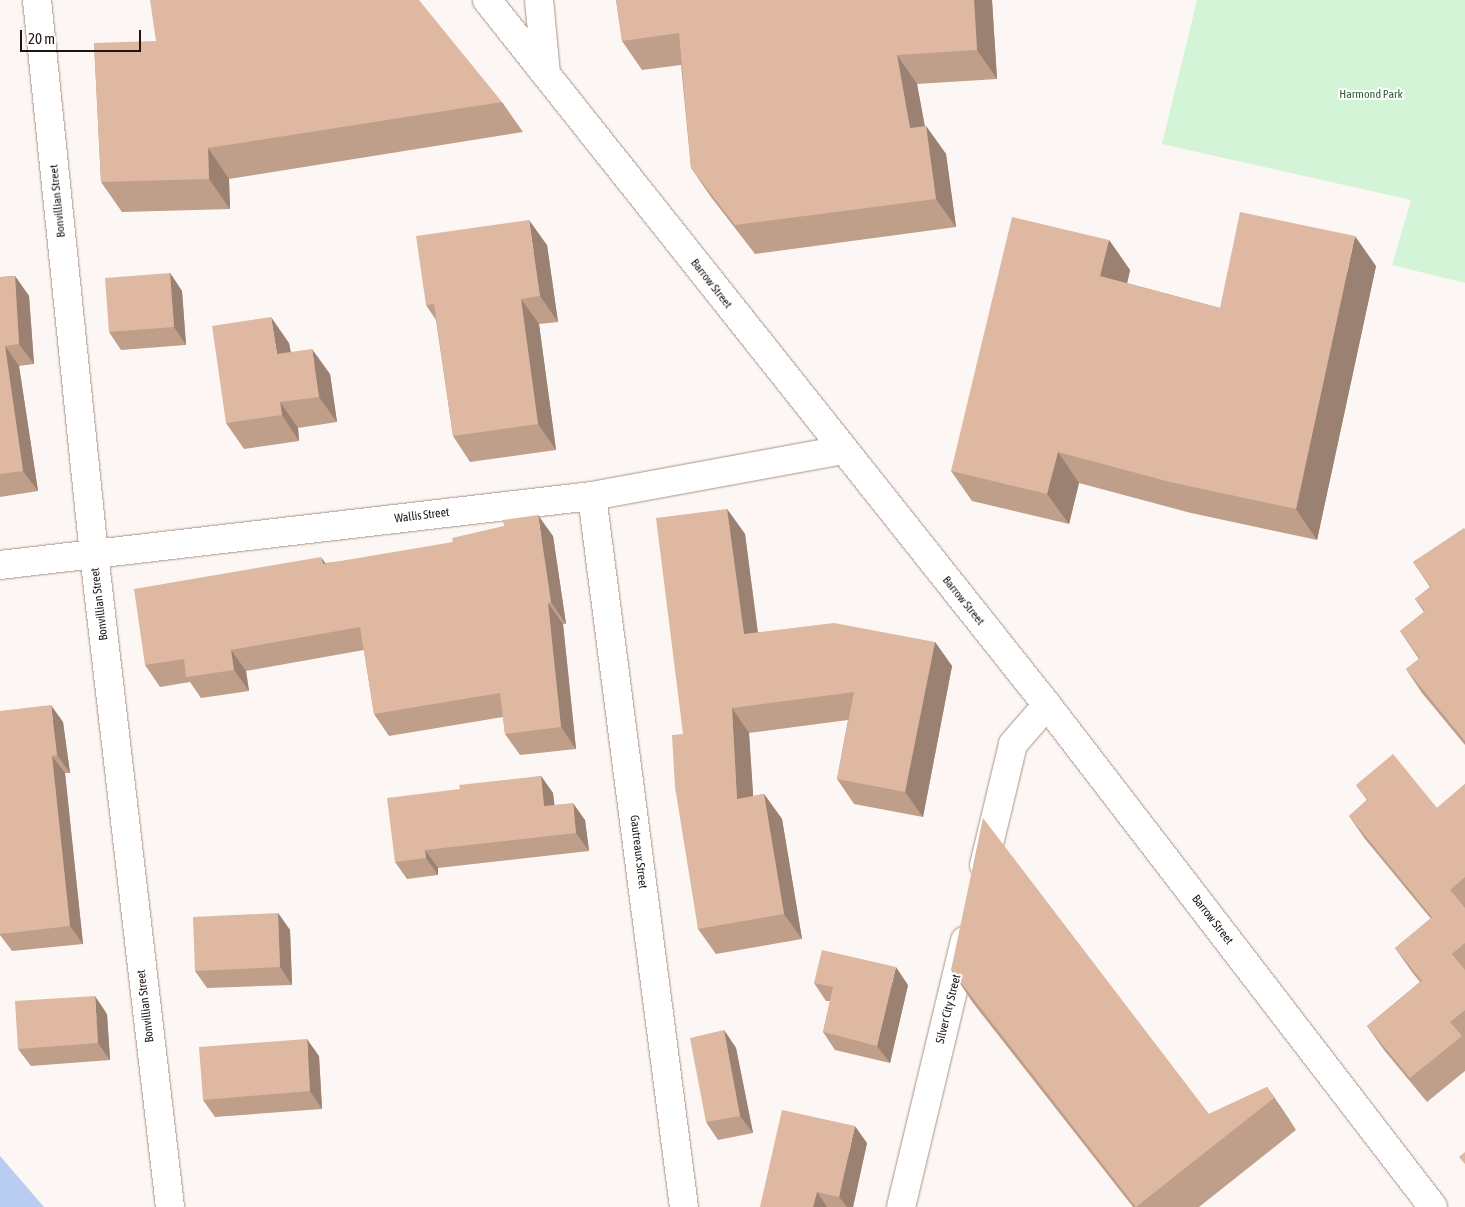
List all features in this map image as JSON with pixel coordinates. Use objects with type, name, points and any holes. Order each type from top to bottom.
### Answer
[{"type":"street","name":"Bonvillian Street","points":[[37,0],[94,554],[170,1207]]},
{"type":"street","name":"Barrow Street","points":[[487,0],[842,450],[1047,705],[1433,1207]]},
{"type":"street","points":[[539,0],[546,74]]},
{"type":"street","name":"Wallis Street","points":[[0,565],[592,496],[842,450]]},
{"type":"street","name":"Gautreaux Street","points":[[592,496],[684,1207]]},
{"type":"street","points":[[978,888],[1013,744],[1047,705]]},
{"type":"street","name":"Silver City Street","points":[[901,1207],[971,918]]},
{"type":"green space","name":"Harmond Park","points":[[1197,0],[1465,0],[1465,283],[1392,265],[1411,200],[1162,144]]},
{"type":"water","points":[[0,1156],[44,1207],[0,1207]]},
{"type":"building","points":[[150,0],[419,0],[502,102],[208,148],[209,179],[101,182],[94,43],[156,41]]},
{"type":"building","points":[[616,0],[974,0],[977,50],[897,55],[910,128],[926,126],[936,199],[735,225],[691,168],[679,33],[622,41]]},
{"type":"building","points":[[1240,212],[1355,236],[1296,509],[1170,482],[1058,452],[1047,494],[951,471],[1012,217],[1109,240],[1100,276],[1220,308]]},
{"type":"building","points":[[529,220],[540,296],[521,299],[538,424],[453,436],[434,304],[426,305],[416,236]]},
{"type":"building","points":[[170,273],[174,327],[109,332],[105,278]]},
{"type":"building","points":[[15,276],[19,344],[5,346],[23,471],[0,474],[0,277]]},
{"type":"building","points":[[271,317],[277,354],[312,349],[319,397],[280,402],[282,415],[226,423],[212,326]]},
{"type":"building","points":[[727,509],[744,634],[834,623],[935,642],[905,792],[837,779],[854,692],[732,708],[737,799],[764,794],[784,914],[698,929],[675,787],[672,735],[683,734],[656,518]]},
{"type":"building","points":[[538,515],[551,602],[548,603],[561,727],[505,734],[500,693],[374,714],[360,627],[231,650],[234,670],[186,677],[184,659],[145,665],[134,589],[321,557],[323,564],[453,542],[452,538],[504,526],[503,520]]},
{"type":"building","points":[[1464,528],[1465,741],[1406,669],[1420,658],[1400,631],[1425,611],[1415,599],[1431,587],[1413,562]]},
{"type":"building","points":[[51,705],[57,755],[52,756],[70,926],[0,934],[0,711]]},
{"type":"building","points":[[1393,754],[1437,808],[1465,784],[1465,877],[1450,890],[1465,908],[1465,943],[1452,954],[1465,970],[1465,1010],[1450,1022],[1462,1036],[1410,1078],[1367,1026],[1422,981],[1395,948],[1432,917],[1349,816],[1368,800],[1356,785]]},
{"type":"building","points":[[541,776],[544,806],[573,803],[576,833],[425,850],[426,858],[395,862],[387,798],[460,789],[459,785]]},
{"type":"building","points":[[983,818],[1209,1114],[1267,1087],[1274,1098],[1136,1207],[951,970]]},
{"type":"building","points":[[278,913],[280,967],[195,971],[193,917]]},
{"type":"building","points":[[822,950],[896,967],[877,1046],[823,1032],[833,987],[814,983]]},
{"type":"building","points":[[95,996],[98,1043],[18,1049],[15,1001]]},
{"type":"building","points":[[724,1030],[740,1116],[706,1122],[690,1038]]},
{"type":"building","points":[[307,1039],[310,1091],[203,1100],[199,1047]]},
{"type":"building","points":[[782,1110],[855,1126],[839,1197],[817,1192],[813,1207],[760,1207]]},
{"type":"building","points":[[1465,1152],[1465,1164],[1459,1157]]}]
